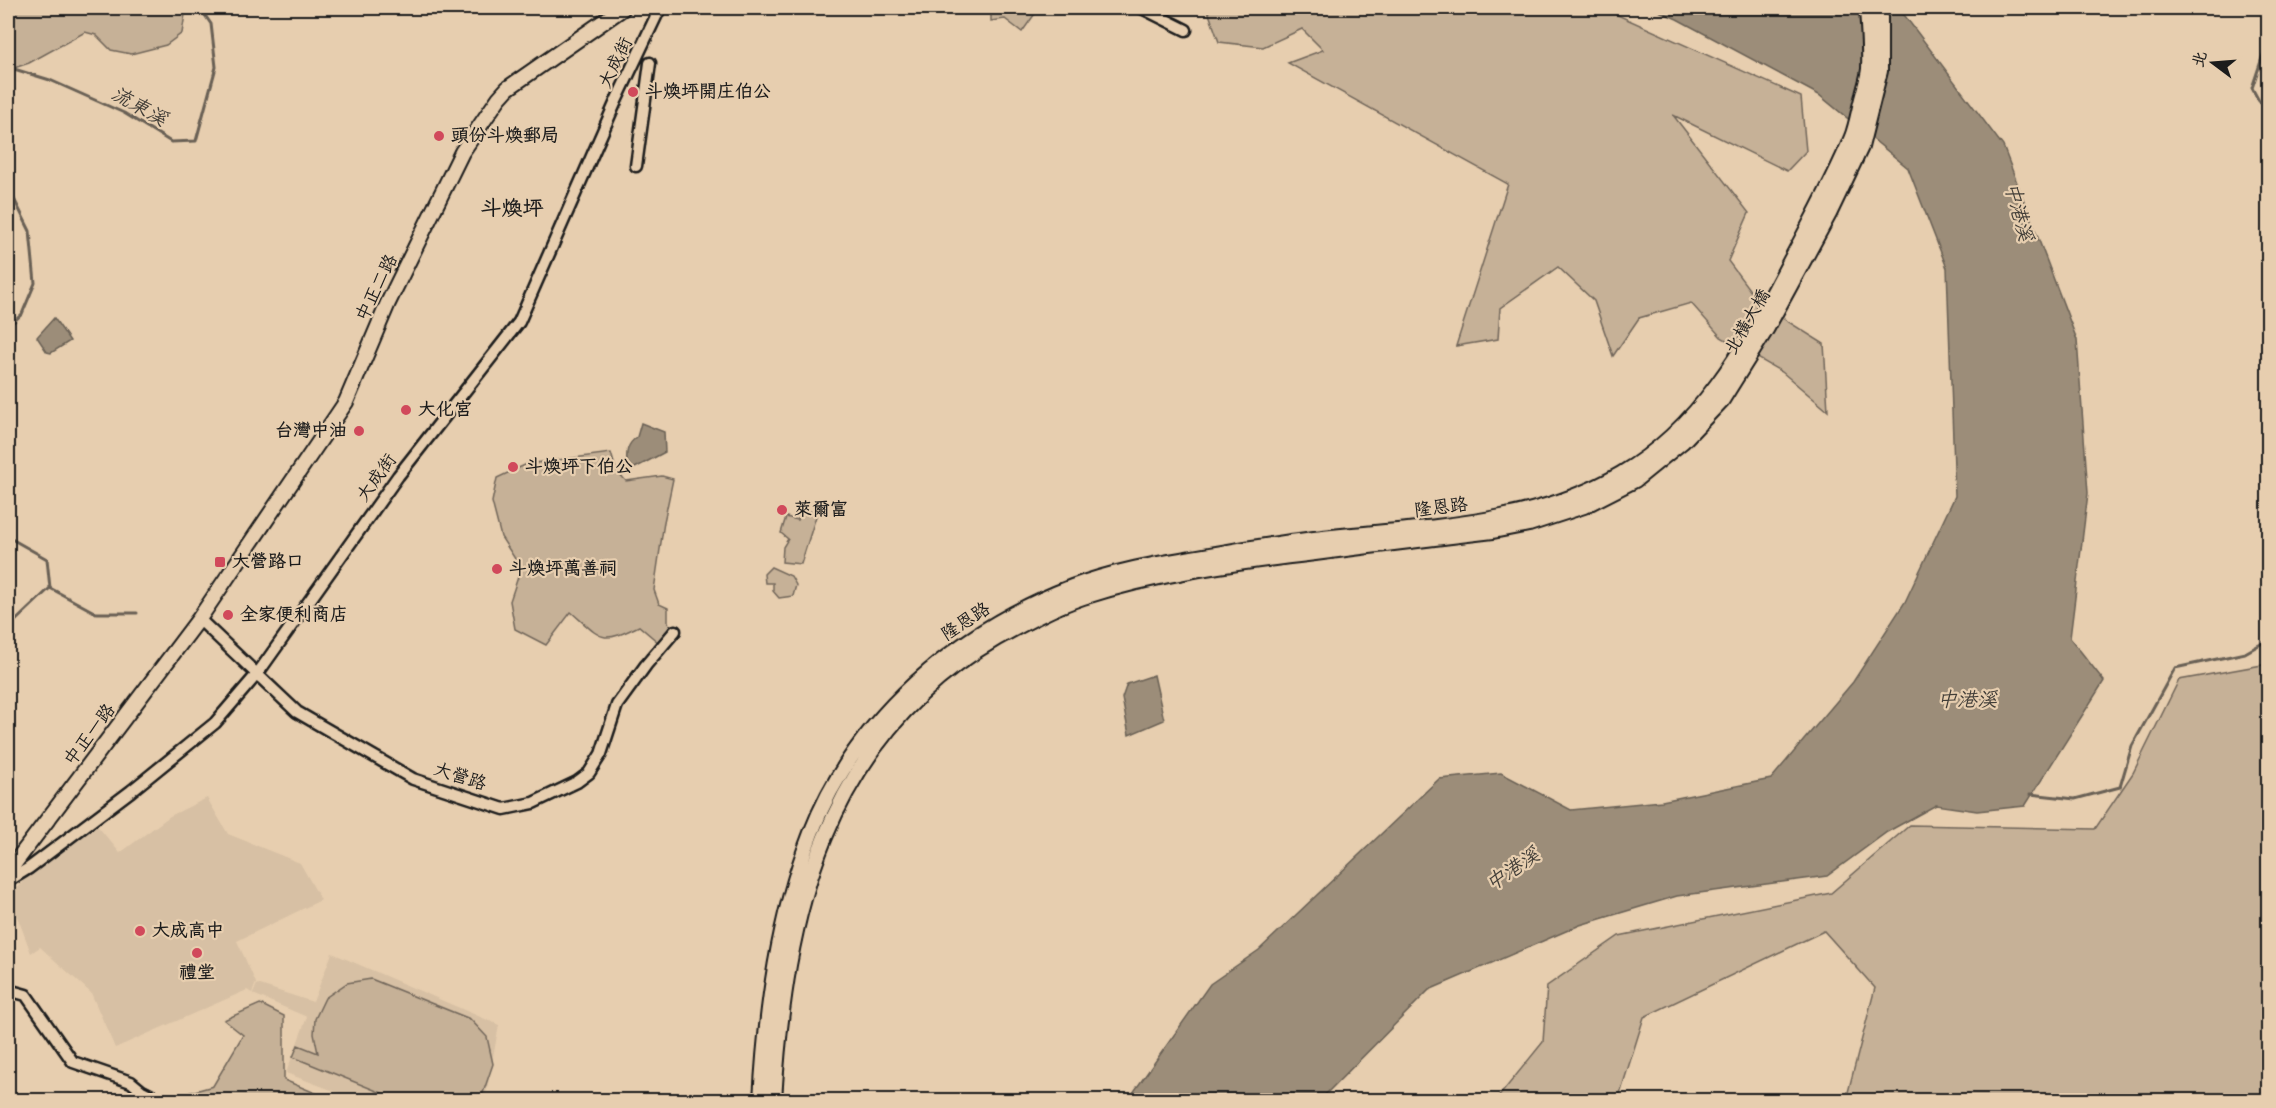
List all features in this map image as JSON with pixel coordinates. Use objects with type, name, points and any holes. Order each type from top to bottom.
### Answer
[{"type":"main road","name":"中正二路","points":[[200,619],[346,402],[388,303],[462,152],[481,124],[508,88],[623,8]]},
{"type":"main road","name":"北橫大橋","points":[[1492,526],[1579,495],[1624,472],[1675,435],[1712,394],[1757,323],[1854,134],[1869,70],[1867,8]]},
{"type":"main road","name":"北橫大橋","points":[[1492,526],[1529,524],[1584,506],[1635,480],[1683,441],[1722,400],[1767,328],[1829,214],[1861,147],[1880,71],[1880,8]]},
{"type":"main road","name":"隆恩路","points":[[761,1101],[770,999],[780,935],[794,880],[812,830],[835,783],[862,741],[895,701],[937,664],[1013,614],[1075,586],[1144,573],[1232,563],[1492,526]]},
{"type":"main road","name":"隆恩路","points":[[774,1101],[782,1001],[793,938],[807,885],[824,835],[873,748],[905,709],[946,672],[980,648],[1019,626],[1080,598],[1144,573]]},
{"type":"main road","name":"中正一路","points":[[8,872],[200,619]]},
{"type":"street","name":"大成街","points":[[8,881],[29,868],[131,791],[215,723],[258,673],[398,476],[519,322],[617,99],[660,8]]},
{"type":"street","points":[[1142,8],[1186,30]]},
{"type":"street","points":[[636,166],[650,63]]},
{"type":"street","name":"大營路","points":[[200,619],[297,712],[413,779],[504,809],[533,803],[577,782],[589,773],[601,754],[617,705],[675,630]]},
{"type":"street","points":[[8,990],[26,995],[73,1062],[131,1082],[160,1101]]},
{"type":"shaded area","points":[[8,8],[186,8],[182,33],[166,45],[131,54],[111,50],[96,35],[85,32],[29,63],[8,70]]},
{"type":"shaded area","points":[[991,8],[1042,8],[1022,32],[1005,19],[991,21]]},
{"type":"shaded area","points":[[1207,8],[1602,8],[1801,97],[1806,151],[1787,171],[1673,115],[1749,213],[1728,261],[1760,304],[1824,344],[1828,411],[1782,372],[1721,337],[1691,303],[1639,318],[1613,356],[1594,301],[1558,267],[1500,308],[1498,339],[1456,346],[1508,184],[1288,63],[1323,50],[1302,29],[1263,47],[1219,42]]},
{"type":"shaded area","points":[[611,453],[616,470],[626,481],[662,476],[673,479],[654,590],[659,604],[668,608],[668,623],[672,629],[659,643],[639,626],[616,636],[602,636],[571,612],[546,645],[515,629],[510,601],[521,568],[501,537],[492,502],[497,478],[527,464]]},
{"type":"shaded area","points":[[801,509],[817,513],[801,564],[782,562],[783,547],[788,539],[781,533],[786,517],[798,520]]},
{"type":"shaded area","points":[[771,567],[791,576],[796,585],[793,596],[779,598],[773,591],[773,583],[765,583],[764,574]]},
{"type":"shaded area","points":[[2268,664],[2268,1100],[1846,1100],[1875,988],[1824,931],[1644,1017],[1618,1100],[1496,1100],[1543,1042],[1547,986],[1619,936],[1831,893],[1910,825],[2095,829],[2133,773],[2179,680]]},
{"type":"shaded area","name":"大成高中","points":[[207,798],[228,834],[300,863],[321,900],[237,941],[256,983],[252,993],[247,990],[115,1048],[91,993],[40,947],[31,953],[8,899],[24,880],[95,823],[120,853],[170,816]]},
{"type":"shaded area","name":"大成高中","points":[[332,953],[499,1025],[485,1100],[358,1100],[286,1073],[307,1017],[253,994],[257,984],[313,1002]]},
{"type":"shaded area","name":"大成高中","points":[[371,979],[470,1019],[487,1037],[493,1064],[483,1093],[473,1100],[399,1100],[293,1057],[298,1045],[318,1053],[314,1034],[315,1019],[325,998],[347,983]]},
{"type":"shaded area","points":[[260,1004],[284,1016],[284,1080],[332,1100],[162,1100],[213,1086],[243,1035],[224,1020]]},
{"type":"water","name":"中港溪","points":[[1652,8],[1895,8],[1905,16],[2003,146],[2077,340],[2088,493],[2070,638],[2104,681],[2025,806],[1977,811],[1936,805],[1887,832],[1827,876],[1677,896],[1580,925],[1429,990],[1320,1100],[1128,1100],[1210,984],[1259,950],[1439,779],[1501,773],[1571,810],[1662,801],[1771,779],[1853,682],[1905,602],[1955,496],[1947,268],[1908,168],[1819,95]]},
{"type":"water","points":[[54,318],[70,341],[51,353],[47,352],[37,337]]},
{"type":"water","points":[[641,423],[664,432],[665,452],[633,469],[627,464],[627,452],[631,442],[637,437]]},
{"type":"water","points":[[1154,675],[1164,720],[1129,735],[1122,698],[1127,684]]},
{"type":"waterway","name":"流東溪","points":[[8,76],[14,69],[50,80],[124,113],[171,142],[196,141],[216,67],[211,24],[200,8]]},
{"type":"waterway","points":[[2268,40],[2252,88],[2259,101],[2268,108]]},
{"type":"waterway","name":"流東溪","points":[[8,187],[30,231],[35,283],[22,314],[8,327]]},
{"type":"waterway","name":"流東溪","points":[[8,537],[47,559],[50,588],[8,628]]},
{"type":"waterway","points":[[50,588],[96,613],[137,613]]},
{"type":"waterway","points":[[2030,794],[2075,799],[2120,787],[2132,746],[2175,668],[2245,653],[2268,640]]},
{"type":"place","name":"斗煥坪開庄伯公","points":[[633,92]]},
{"type":"place","name":"頭份斗煥郵局","points":[[439,136]]},
{"type":"place","name":"大化宮","points":[[406,410]]},
{"type":"place","name":"台灣中油","points":[[359,431]]},
{"type":"place","name":"斗煥坪下伯公","points":[[513,467]]},
{"type":"place","name":"萊爾富","points":[[782,510]]},
{"type":"place","name":"大營路口","points":[[220,562]]},
{"type":"place","name":"斗煥坪萬善祠","points":[[497,569]]},
{"type":"place","name":"全家便利商店","points":[[228,615]]},
{"type":"place","name":"大成高中","points":[[140,931]]},
{"type":"place","name":"禮堂","points":[[197,953]]},
{"type":"district","name":"斗煥坪","points":[[512,209]]}]
